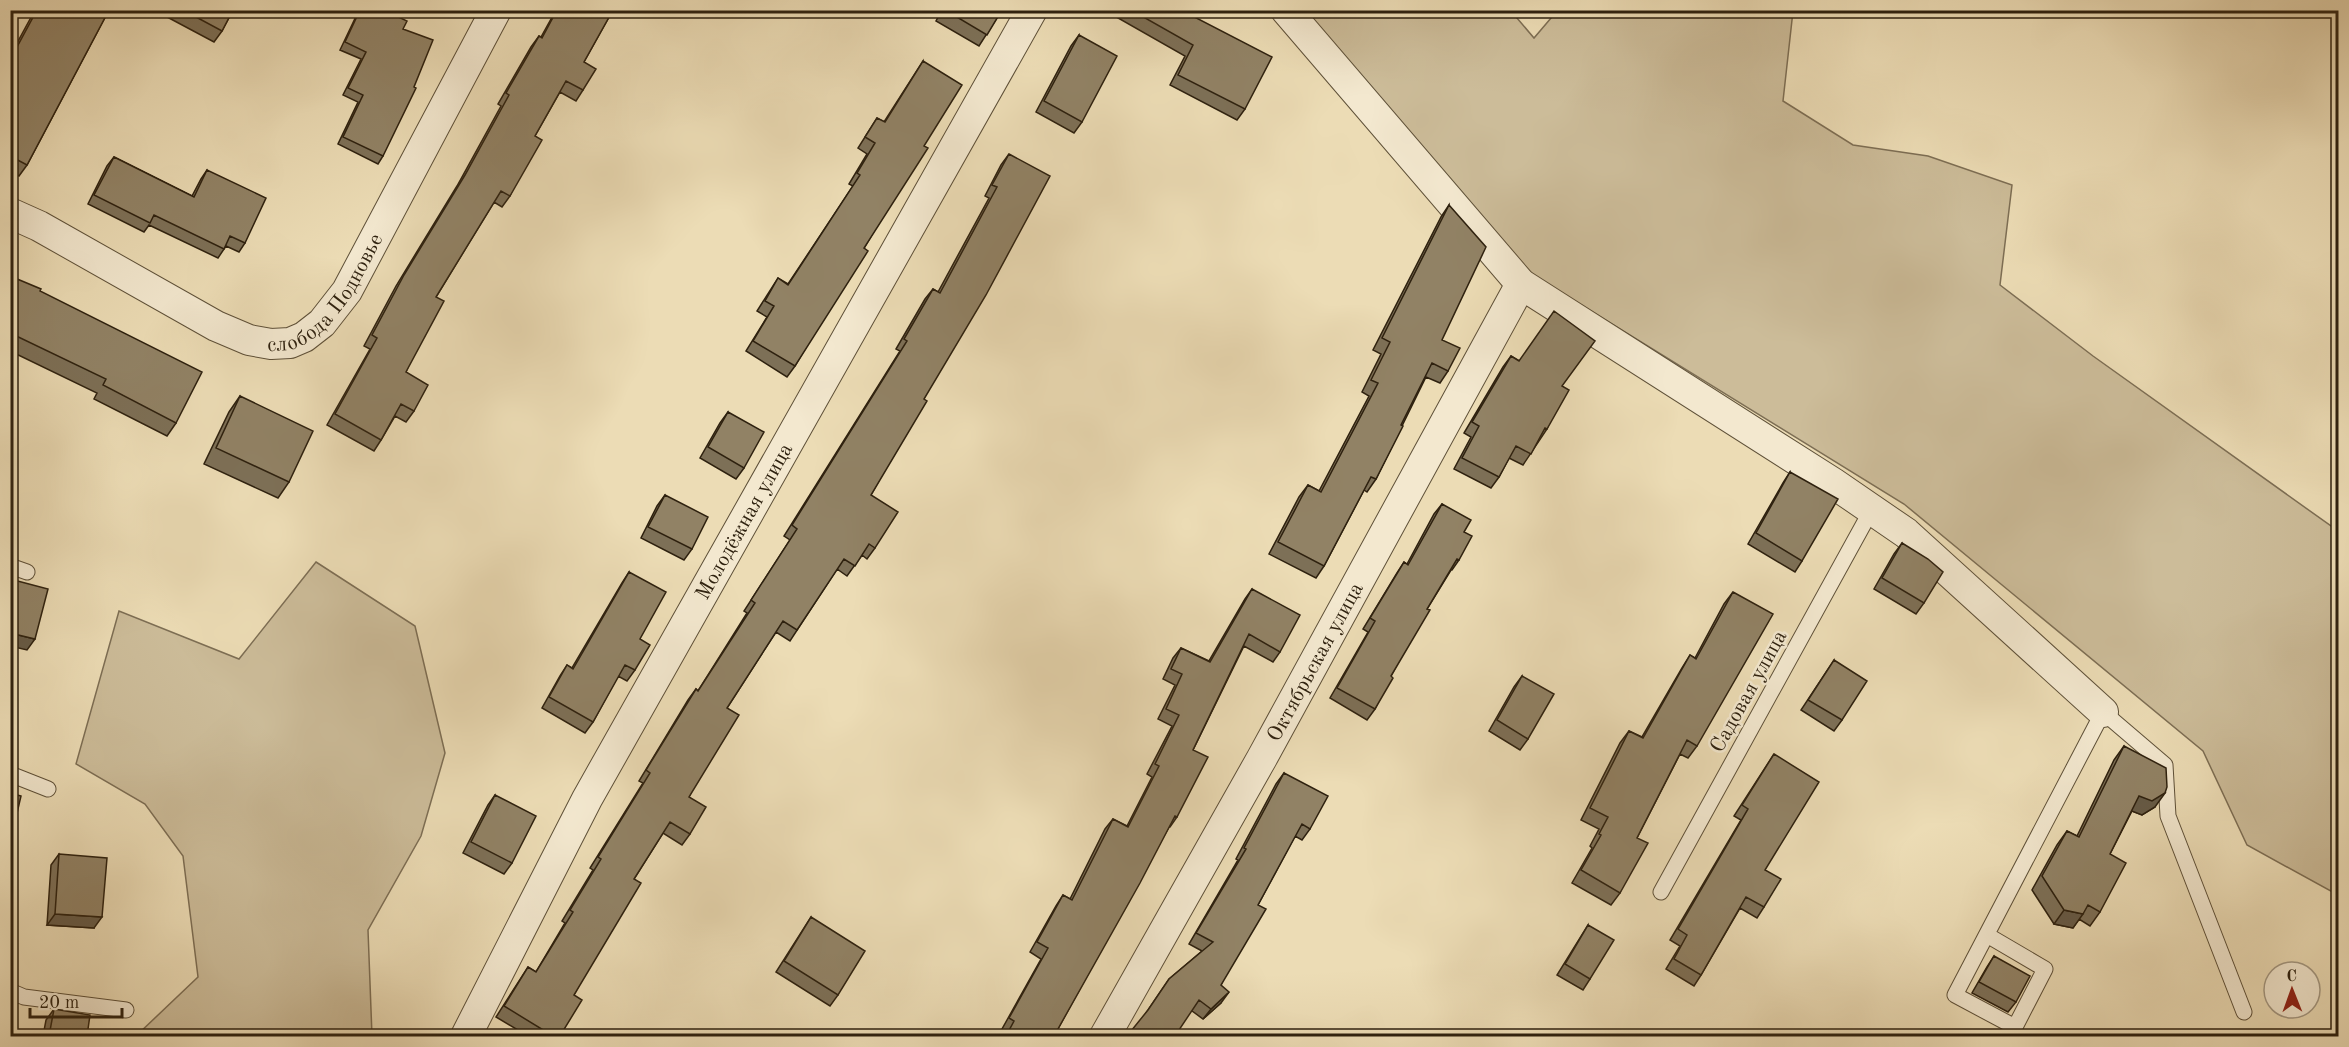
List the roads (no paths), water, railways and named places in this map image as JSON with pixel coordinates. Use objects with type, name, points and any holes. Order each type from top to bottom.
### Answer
[{"type":"street","name":"слобода Подновье","points":[[10,213],[39,226],[216,326],[249,340],[271,344],[290,343],[304,337],[322,323],[347,291],[496,10]]},
{"type":"street","name":"Молодёжная улица","points":[[466,1036],[587,799],[1032,10]]},
{"type":"street","points":[[1286,10],[1521,284],[1906,533],[2103,712]]},
{"type":"street","name":"Октябрьская улица","points":[[1105,1036],[1267,750],[1521,284]]},
{"type":"lane","name":"Садовая улица","points":[[1660,892],[1872,509]]},
{"type":"lane","points":[[10,566],[27,572]]},
{"type":"lane","points":[[1987,935],[2044,969],[2015,1027],[1955,995],[2103,712],[2165,765],[2168,816],[2244,1012]]},
{"type":"lane","points":[[10,774],[48,789]]},
{"type":"lane","points":[[10,991],[24,997],[126,1010]]}]
